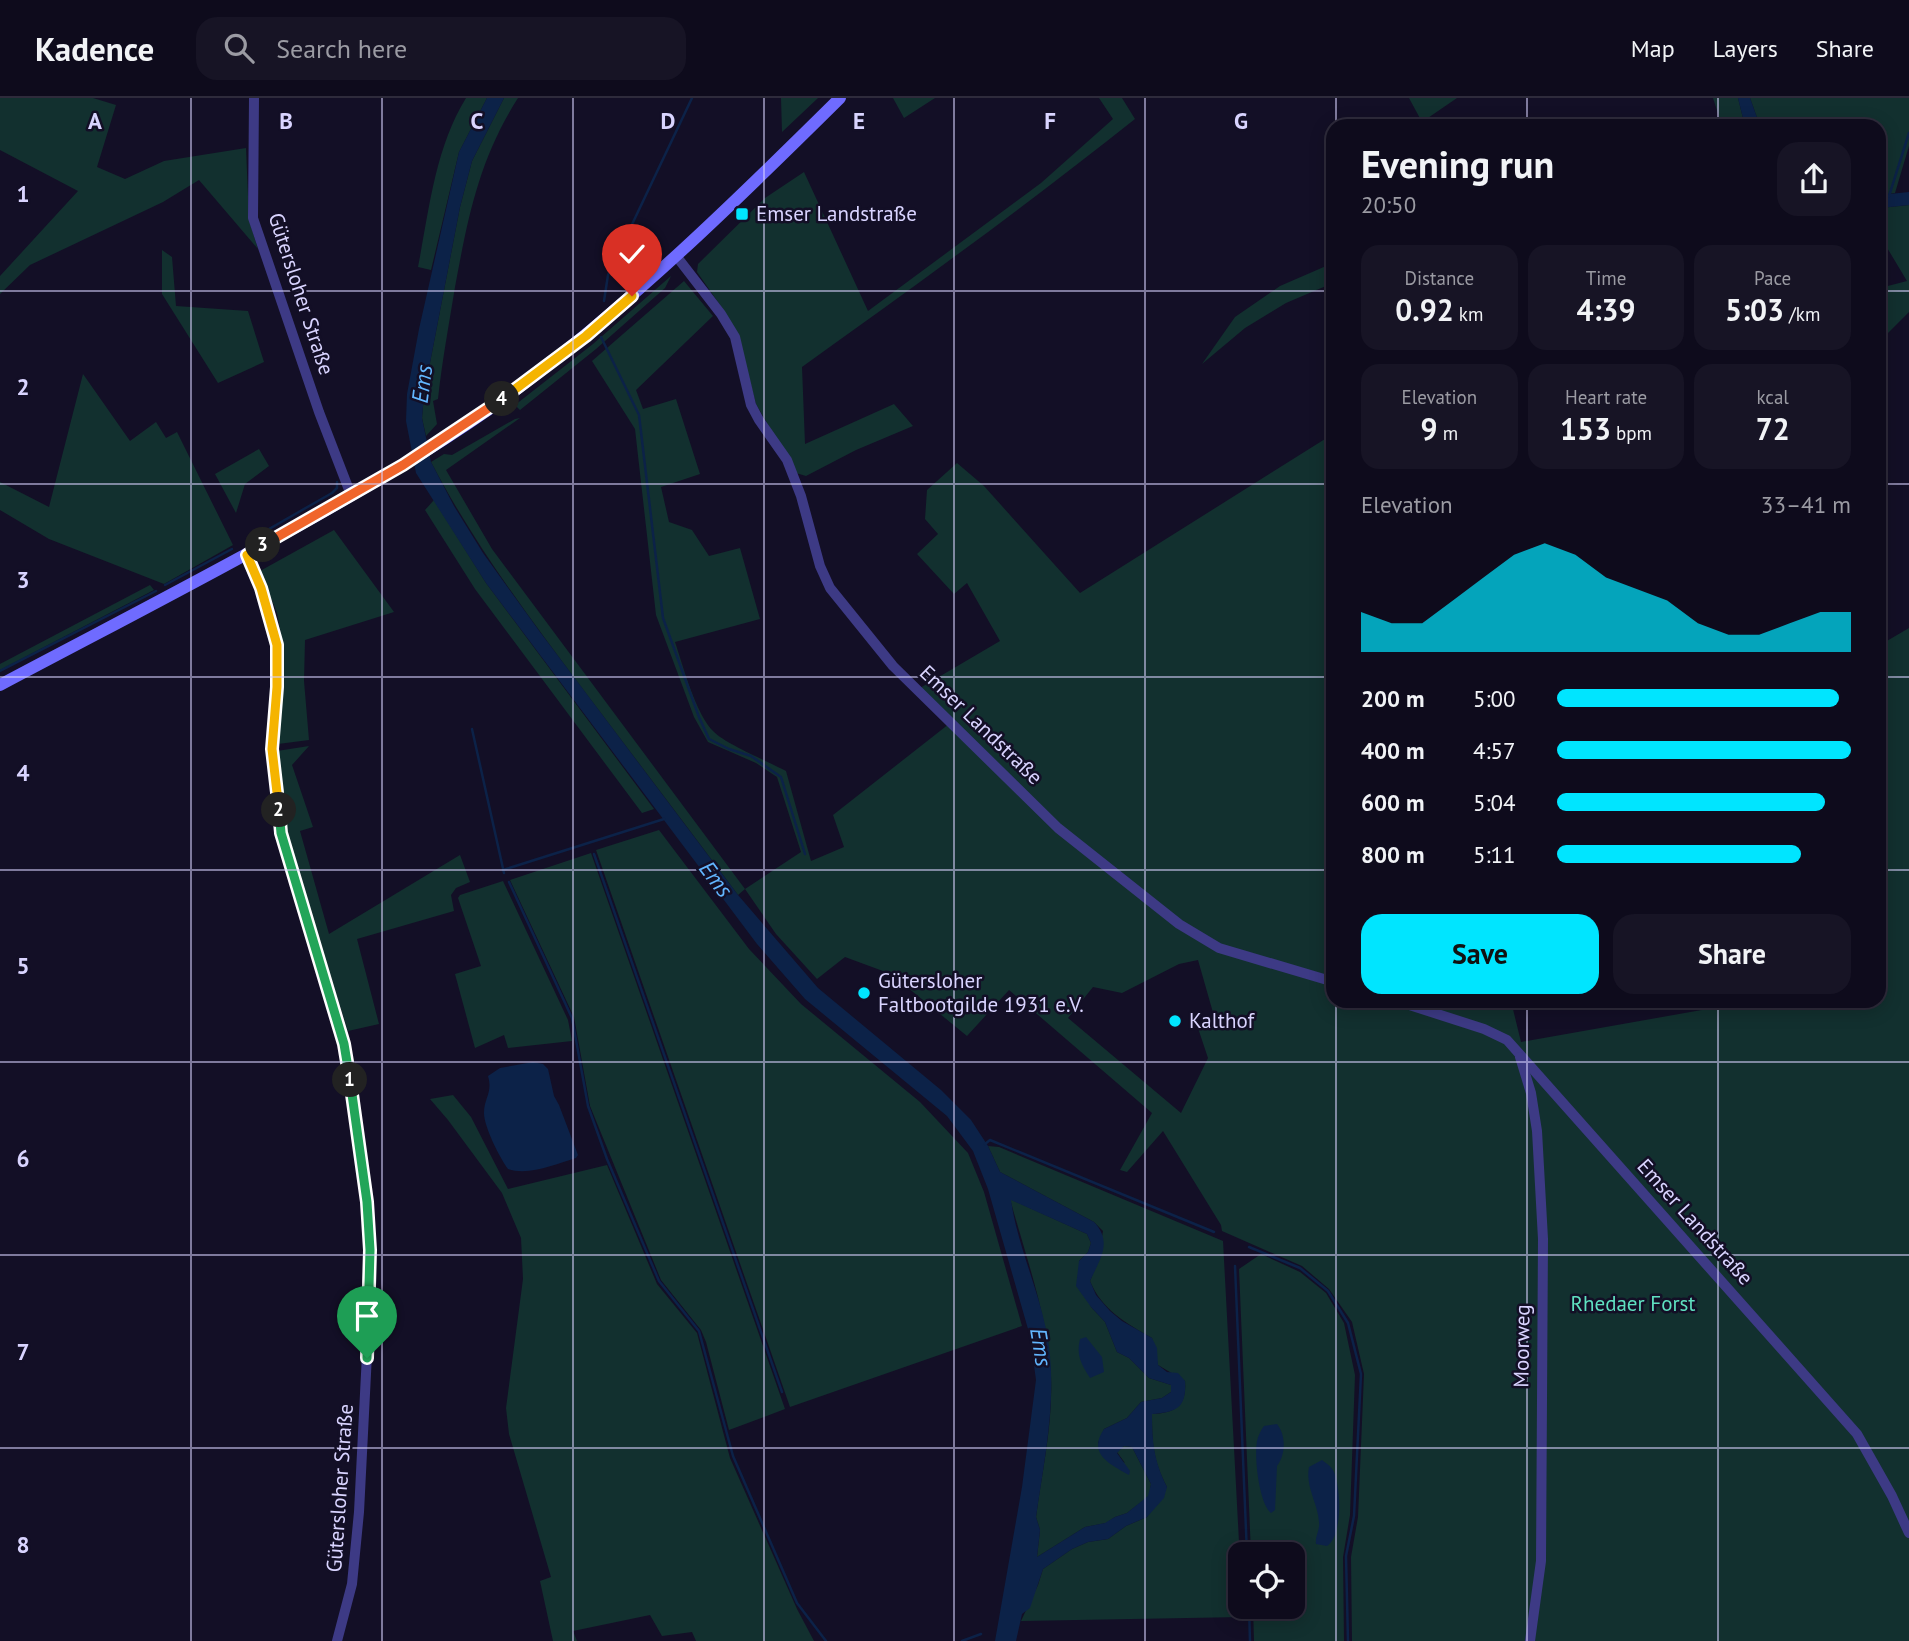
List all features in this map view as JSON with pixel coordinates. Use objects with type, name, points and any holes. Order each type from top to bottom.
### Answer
[{"type":"main road","points":[[0,685],[247,555],[403,465],[512,393],[586,336],[677,257],[840,98]]},
{"type":"street","name":"Gütersloher Straße","points":[[254,98],[253,218],[319,412],[351,495]]},
{"type":"street","name":"Emser Landstraße","points":[[677,257],[721,314],[735,337],[751,405],[787,460],[801,496],[820,566],[830,589],[893,666],[1058,828],[1179,924],[1219,947],[1326,980]]},
{"type":"street","name":"Gütersloher Straße","points":[[247,555],[261,588],[277,645],[272,749],[281,833],[344,1044],[367,1202],[371,1275],[359,1512],[352,1584],[337,1641]]},
{"type":"street","name":"Emser Landstraße","points":[[1417,1008],[1507,1040],[1857,1434],[1892,1496],[1909,1533]]},
{"type":"street","name":"Moorweg","points":[[1519,1053],[1531,1093],[1536,1131],[1543,1239],[1541,1561],[1530,1641]]},
{"type":"green space","points":[[0,98],[93,98],[116,105],[97,167],[125,179],[164,161],[246,148],[249,220],[258,249],[199,180],[163,202],[30,265],[0,294],[0,276],[78,191],[0,150]]},
{"type":"green space","points":[[466,98],[487,98],[459,152],[431,270],[418,267],[440,159],[455,117]]},
{"type":"green space","points":[[504,98],[518,98],[484,166],[470,213],[455,287],[438,399],[433,401],[437,424],[426,436],[422,418],[424,394],[460,207],[472,161]]},
{"type":"green space","points":[[781,98],[818,98],[782,132]]},
{"type":"green space","points":[[893,98],[935,98],[904,118]]},
{"type":"green space","points":[[1099,98],[1122,98],[1135,119],[929,276],[802,367],[805,444],[894,404],[913,426],[856,450],[806,476],[796,473],[756,404],[738,336],[697,272],[698,264],[765,198],[804,172],[868,311],[1041,183],[1113,119]]},
{"type":"green space","points":[[1409,98],[1457,98],[1426,119],[1420,119]]},
{"type":"green space","points":[[1713,98],[1738,98],[1743,119],[1720,119]]},
{"type":"green space","points":[[1750,98],[1909,98],[1909,146],[1895,193],[1886,194],[1886,119],[1758,119]]},
{"type":"green space","points":[[1909,205],[1909,312],[1886,335],[1886,286],[1907,281],[1886,246],[1886,207]]},
{"type":"green space","points":[[162,250],[172,257],[176,306],[248,311],[264,362],[218,383],[162,294]]},
{"type":"green space","points":[[1326,266],[1326,286],[1286,303],[1245,328],[1202,364],[1235,317],[1280,286]]},
{"type":"green space","points":[[671,276],[665,288],[596,349],[520,410],[515,405],[593,344]]},
{"type":"green space","name":"Rhedaer Forst","points":[[684,281],[713,316],[636,390],[643,409],[676,399],[700,474],[661,487],[669,522],[692,530],[709,556],[740,548],[760,619],[675,642],[686,677],[707,724],[720,737],[786,771],[811,861],[844,847],[833,815],[954,720],[920,688],[1000,641],[967,583],[954,594],[917,554],[938,534],[925,519],[927,490],[957,463],[984,486],[1080,593],[1326,438],[1326,1008],[1513,1008],[1521,1042],[1713,1008],[1886,1008],[1886,641],[1909,628],[1909,1641],[1352,1641],[1351,1557],[1358,1517],[1364,1374],[1352,1322],[1329,1289],[1302,1266],[1222,1231],[1221,1225],[1163,1131],[1127,1172],[1120,1170],[1152,1113],[1009,990],[967,1036],[891,974],[845,957],[817,979],[776,934],[745,889],[801,852],[777,777],[756,763],[708,742],[694,717],[656,615],[635,429],[592,361]],"holes":[[[1198,960],[1216,1023],[1198,1028],[1208,1058],[1181,1113],[1068,1018],[1093,987],[1122,993],[1179,964]]]},
{"type":"green space","points":[[83,374],[130,441],[156,422],[166,438],[177,432],[233,545],[164,584],[49,539],[0,510],[0,482],[49,507]]},
{"type":"green space","points":[[520,418],[446,470],[492,549],[745,889],[738,895],[525,611],[466,523],[431,462],[444,454],[452,455]]},
{"type":"green space","points":[[259,449],[269,466],[245,484],[236,513],[215,474]]},
{"type":"green space","points":[[434,500],[486,583],[654,809],[642,813],[475,589],[425,510]]},
{"type":"green space","points":[[334,530],[394,612],[305,640],[304,681],[309,740],[278,744],[283,645],[277,613],[260,571]]},
{"type":"green space","points":[[150,585],[154,590],[0,670],[0,664]]},
{"type":"green space","points":[[309,746],[292,765],[313,827],[300,831],[329,934],[460,855],[470,882],[456,888],[451,895],[454,911],[357,939],[379,1024],[348,1031],[285,833],[277,751]]},
{"type":"green space","points":[[659,830],[749,949],[801,1004],[920,1102],[968,1153],[984,1192],[1022,1326],[790,1407],[596,850]]},
{"type":"green space","points":[[591,853],[785,1409],[729,1430],[706,1342],[701,1330],[661,1280],[590,1106],[574,1017],[510,880]]},
{"type":"green space","points":[[503,881],[568,1020],[572,1041],[508,1048],[504,1035],[475,1048],[455,974],[481,966],[458,898]]},
{"type":"green space","points":[[453,1095],[471,1117],[508,1189],[607,1165],[657,1284],[697,1333],[730,1458],[797,1609],[814,1641],[696,1641],[692,1632],[662,1636],[650,1615],[573,1631],[577,1641],[553,1641],[540,1581],[551,1577],[509,1434],[506,1408],[523,1279],[521,1238],[502,1193],[430,1099]]},
{"type":"green space","points":[[988,1146],[999,1147],[1223,1241],[1239,1542],[1228,1542],[1228,1617],[1021,1621],[1043,1569],[1072,1549],[1088,1542],[1108,1539],[1126,1526],[1147,1517],[1167,1487],[1154,1451],[1152,1414],[1178,1407],[1184,1397],[1185,1381],[1158,1365],[1152,1338],[1116,1315],[1095,1291],[1090,1281],[1097,1264],[1103,1231],[1094,1222],[1000,1172]]},
{"type":"green space","points":[[1010,1199],[1087,1234],[1091,1243],[1088,1252],[1079,1261],[1091,1307],[1105,1322],[1117,1352],[1129,1358],[1149,1378],[1171,1385],[1171,1392],[1162,1398],[1141,1402],[1127,1418],[1104,1429],[1098,1443],[1125,1463],[1117,1452],[1124,1446],[1132,1447],[1151,1484],[1149,1496],[1127,1513],[1106,1523],[1085,1527],[1037,1557],[1040,1530],[1036,1517],[1049,1430],[1051,1377],[1041,1310]]},
{"type":"green space","points":[[1261,1254],[1300,1272],[1326,1293],[1344,1323],[1355,1375],[1350,1515],[1343,1557],[1344,1641],[1254,1641],[1253,1619],[1305,1619],[1305,1542],[1250,1542],[1239,1269]]},
{"type":"water","name":"Ems","points":[[487,98],[504,98],[472,161],[460,207],[424,394],[422,418],[431,462],[454,506],[483,553],[540,632],[738,895],[818,988],[941,1090],[971,1120],[988,1146],[1000,1172],[1094,1222],[1100,1229],[1103,1251],[1090,1281],[1096,1295],[1122,1321],[1152,1338],[1157,1348],[1158,1365],[1167,1372],[1178,1373],[1185,1381],[1184,1398],[1178,1407],[1152,1414],[1155,1451],[1167,1487],[1164,1498],[1147,1517],[1126,1526],[1108,1539],[1088,1542],[1072,1549],[1043,1569],[1030,1608],[1022,1614],[1016,1641],[995,1641],[1022,1487],[1036,1380],[1030,1336],[988,1189],[973,1151],[947,1116],[805,999],[757,944],[486,583],[416,473],[406,421],[407,394],[459,152]],"holes":[[[1011,1200],[1087,1234],[1091,1243],[1088,1252],[1079,1261],[1076,1286],[1105,1322],[1117,1352],[1129,1358],[1149,1378],[1171,1385],[1171,1392],[1162,1398],[1141,1402],[1127,1418],[1104,1429],[1099,1438],[1099,1452],[1103,1457],[1129,1475],[1130,1471],[1117,1453],[1124,1446],[1132,1447],[1151,1484],[1148,1496],[1127,1513],[1105,1523],[1085,1527],[1037,1557],[1040,1530],[1036,1517],[1051,1399],[1050,1352]]]},
{"type":"water","points":[[1738,98],[1750,98],[1758,119],[1743,119]]},
{"type":"water","points":[[1909,192],[1909,205],[1886,207],[1886,194]]},
{"type":"water","points":[[533,1062],[543,1064],[548,1069],[554,1096],[578,1155],[576,1158],[542,1168],[516,1171],[508,1169],[487,1126],[484,1108],[489,1087],[488,1076],[500,1068]]},
{"type":"water","points":[[1086,1337],[1102,1357],[1104,1372],[1090,1378],[1079,1355],[1080,1339]]},
{"type":"water","points":[[1277,1424],[1284,1445],[1277,1466],[1275,1510],[1271,1513],[1263,1500],[1256,1448],[1264,1426]]},
{"type":"water","points":[[1322,1460],[1334,1472],[1339,1500],[1336,1532],[1327,1546],[1316,1544],[1319,1522],[1308,1474],[1309,1467]]},
{"type":"waterway","points":[[604,301],[608,275],[692,98]]},
{"type":"waterway","points":[[1889,196],[1909,133]]},
{"type":"waterway","points":[[601,337],[639,415],[663,618],[699,717],[709,739],[751,756],[781,777],[805,854]]},
{"type":"waterway","points":[[248,541],[332,493],[337,488],[337,482]]},
{"type":"waterway","points":[[165,585],[232,549]]},
{"type":"waterway","points":[[0,671],[156,591]]},
{"type":"waterway","points":[[472,729],[504,873]]},
{"type":"waterway","points":[[503,870],[664,819]]},
{"type":"waterway","points":[[594,854],[782,1392]]},
{"type":"waterway","points":[[509,882],[572,1018],[588,1106],[607,1159],[659,1281],[699,1331],[733,1456],[797,1603],[826,1641]]},
{"type":"waterway","points":[[985,1144],[990,1140],[1214,1232]]},
{"type":"waterway","points":[[1249,1247],[1300,1268],[1328,1291],[1348,1323],[1361,1374],[1354,1516],[1346,1556],[1348,1641]]},
{"type":"waterway","points":[[1235,1266],[1246,1542]]},
{"type":"waterway","points":[[1249,1619],[1250,1641]]},
{"type":"waterway","points":[[962,1641],[981,1634]]},
{"type":"place","name":"Emser Landstraße","points":[[742,214]]},
{"type":"place","name":"Gütersloher Faltbootgilde 1931 e.V.","points":[[864,993]]},
{"type":"place","name":"Kalthof","points":[[1175,1021]]},
{"type":"route","points":[[367,1358],[370,1250],[367,1202],[355,1112],[344,1044],[281,833],[272,749],[277,645],[270,615],[247,555],[403,465],[512,393],[586,336],[632,296]]}]
